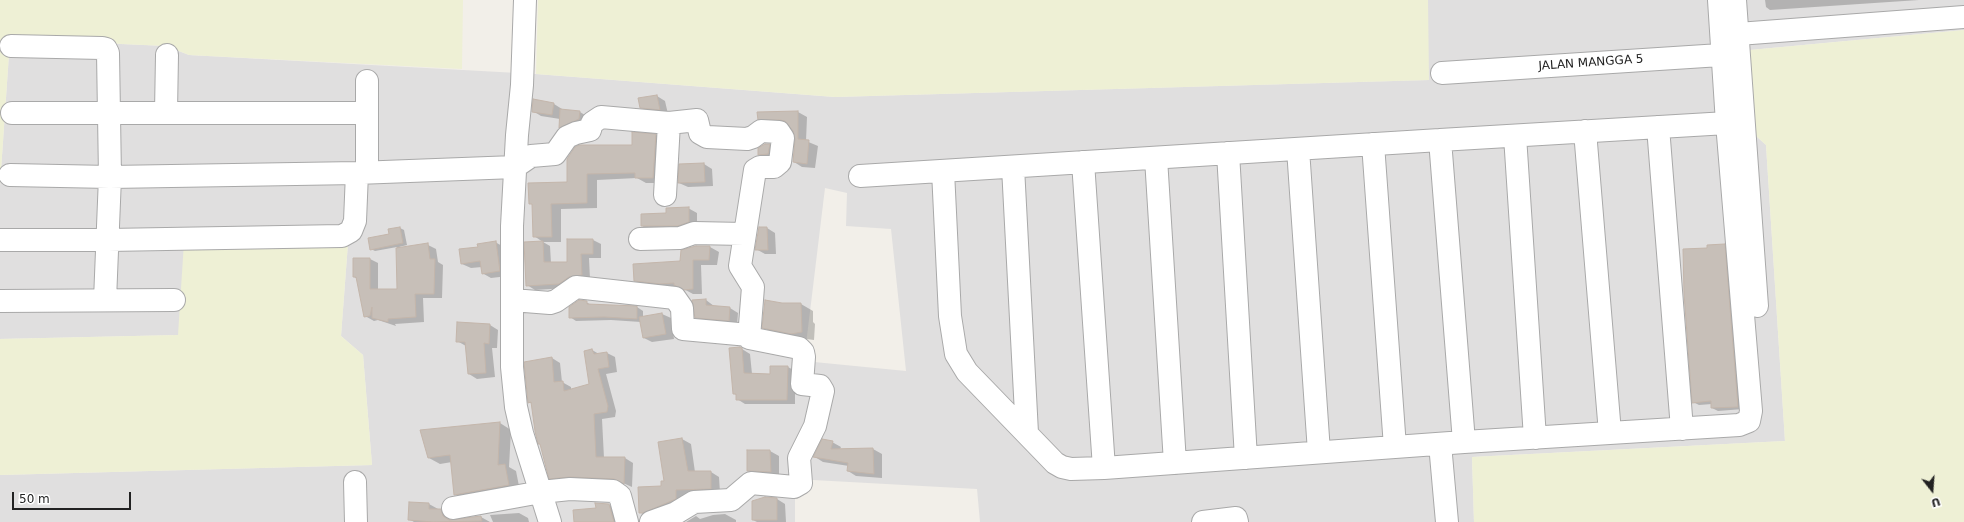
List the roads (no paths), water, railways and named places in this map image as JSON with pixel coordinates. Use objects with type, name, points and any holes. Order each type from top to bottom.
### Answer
[{"type":"street","points":[[525,0],[522,85],[512,226],[512,367],[516,407],[522,433],[550,522]]},
{"type":"street","points":[[943,171],[950,316],[956,354],[968,372],[1055,463],[1062,467],[1071,469],[1104,468],[1464,442],[1739,425],[1749,421],[1765,419],[1733,47],[1718,0]]},
{"type":"street","points":[[1735,0],[1733,47],[1726,123],[1751,411],[1749,421]]},
{"type":"street","name":"JALAN MANGGA 5","points":[[1442,73],[1733,47],[1964,17]]},
{"type":"street","points":[[11,46],[106,49],[109,59],[110,177],[105,300]]},
{"type":"street","points":[[166,112],[167,55]]},
{"type":"street","points":[[0,240],[108,240],[342,236],[351,231],[355,221],[362,172],[367,113],[366,81]]},
{"type":"street","points":[[12,113],[367,113]]},
{"type":"street","points":[[10,176],[110,177],[362,172],[515,167],[531,156],[555,154],[567,137],[576,133],[590,130],[592,123],[601,117],[669,123],[697,120],[700,124],[700,133],[707,137],[747,139],[753,137],[761,131],[779,132],[783,138],[780,162],[774,167],[760,167],[755,170],[740,266],[753,287],[752,321],[749,335],[751,340],[799,348],[803,352],[804,357],[802,384],[820,386],[823,391],[815,426],[799,458],[800,484],[797,487],[788,487],[751,483],[731,500],[694,502],[676,513],[650,522]]},
{"type":"street","points":[[665,194],[669,123]]},
{"type":"street","points":[[860,176],[1726,123]]},
{"type":"street","points":[[1658,127],[1682,429]]},
{"type":"street","points":[[1585,131],[1610,433]]},
{"type":"street","points":[[1515,136],[1535,438]]},
{"type":"street","points":[[1440,140],[1464,442]]},
{"type":"street","points":[[1373,144],[1395,447]]},
{"type":"street","points":[[1298,149],[1319,452]]},
{"type":"street","points":[[1228,153],[1246,458]]},
{"type":"street","points":[[1156,158],[1175,463]]},
{"type":"street","points":[[1083,162],[1104,468]]},
{"type":"street","points":[[1013,167],[1027,433]]},
{"type":"street","points":[[640,238],[680,238],[694,233],[744,234]]},
{"type":"street","points":[[512,300],[550,303],[556,301],[576,287],[675,298],[682,308],[683,329],[749,335]]},
{"type":"street","points":[[0,301],[174,300]]},
{"type":"street","points":[[1440,444],[1447,522]]},
{"type":"street","points":[[355,482],[356,522]]},
{"type":"street","points":[[453,508],[541,492],[570,489],[613,492],[620,496],[627,522]]},
{"type":"street","points":[[1203,522],[1236,518],[1237,522]]}]
